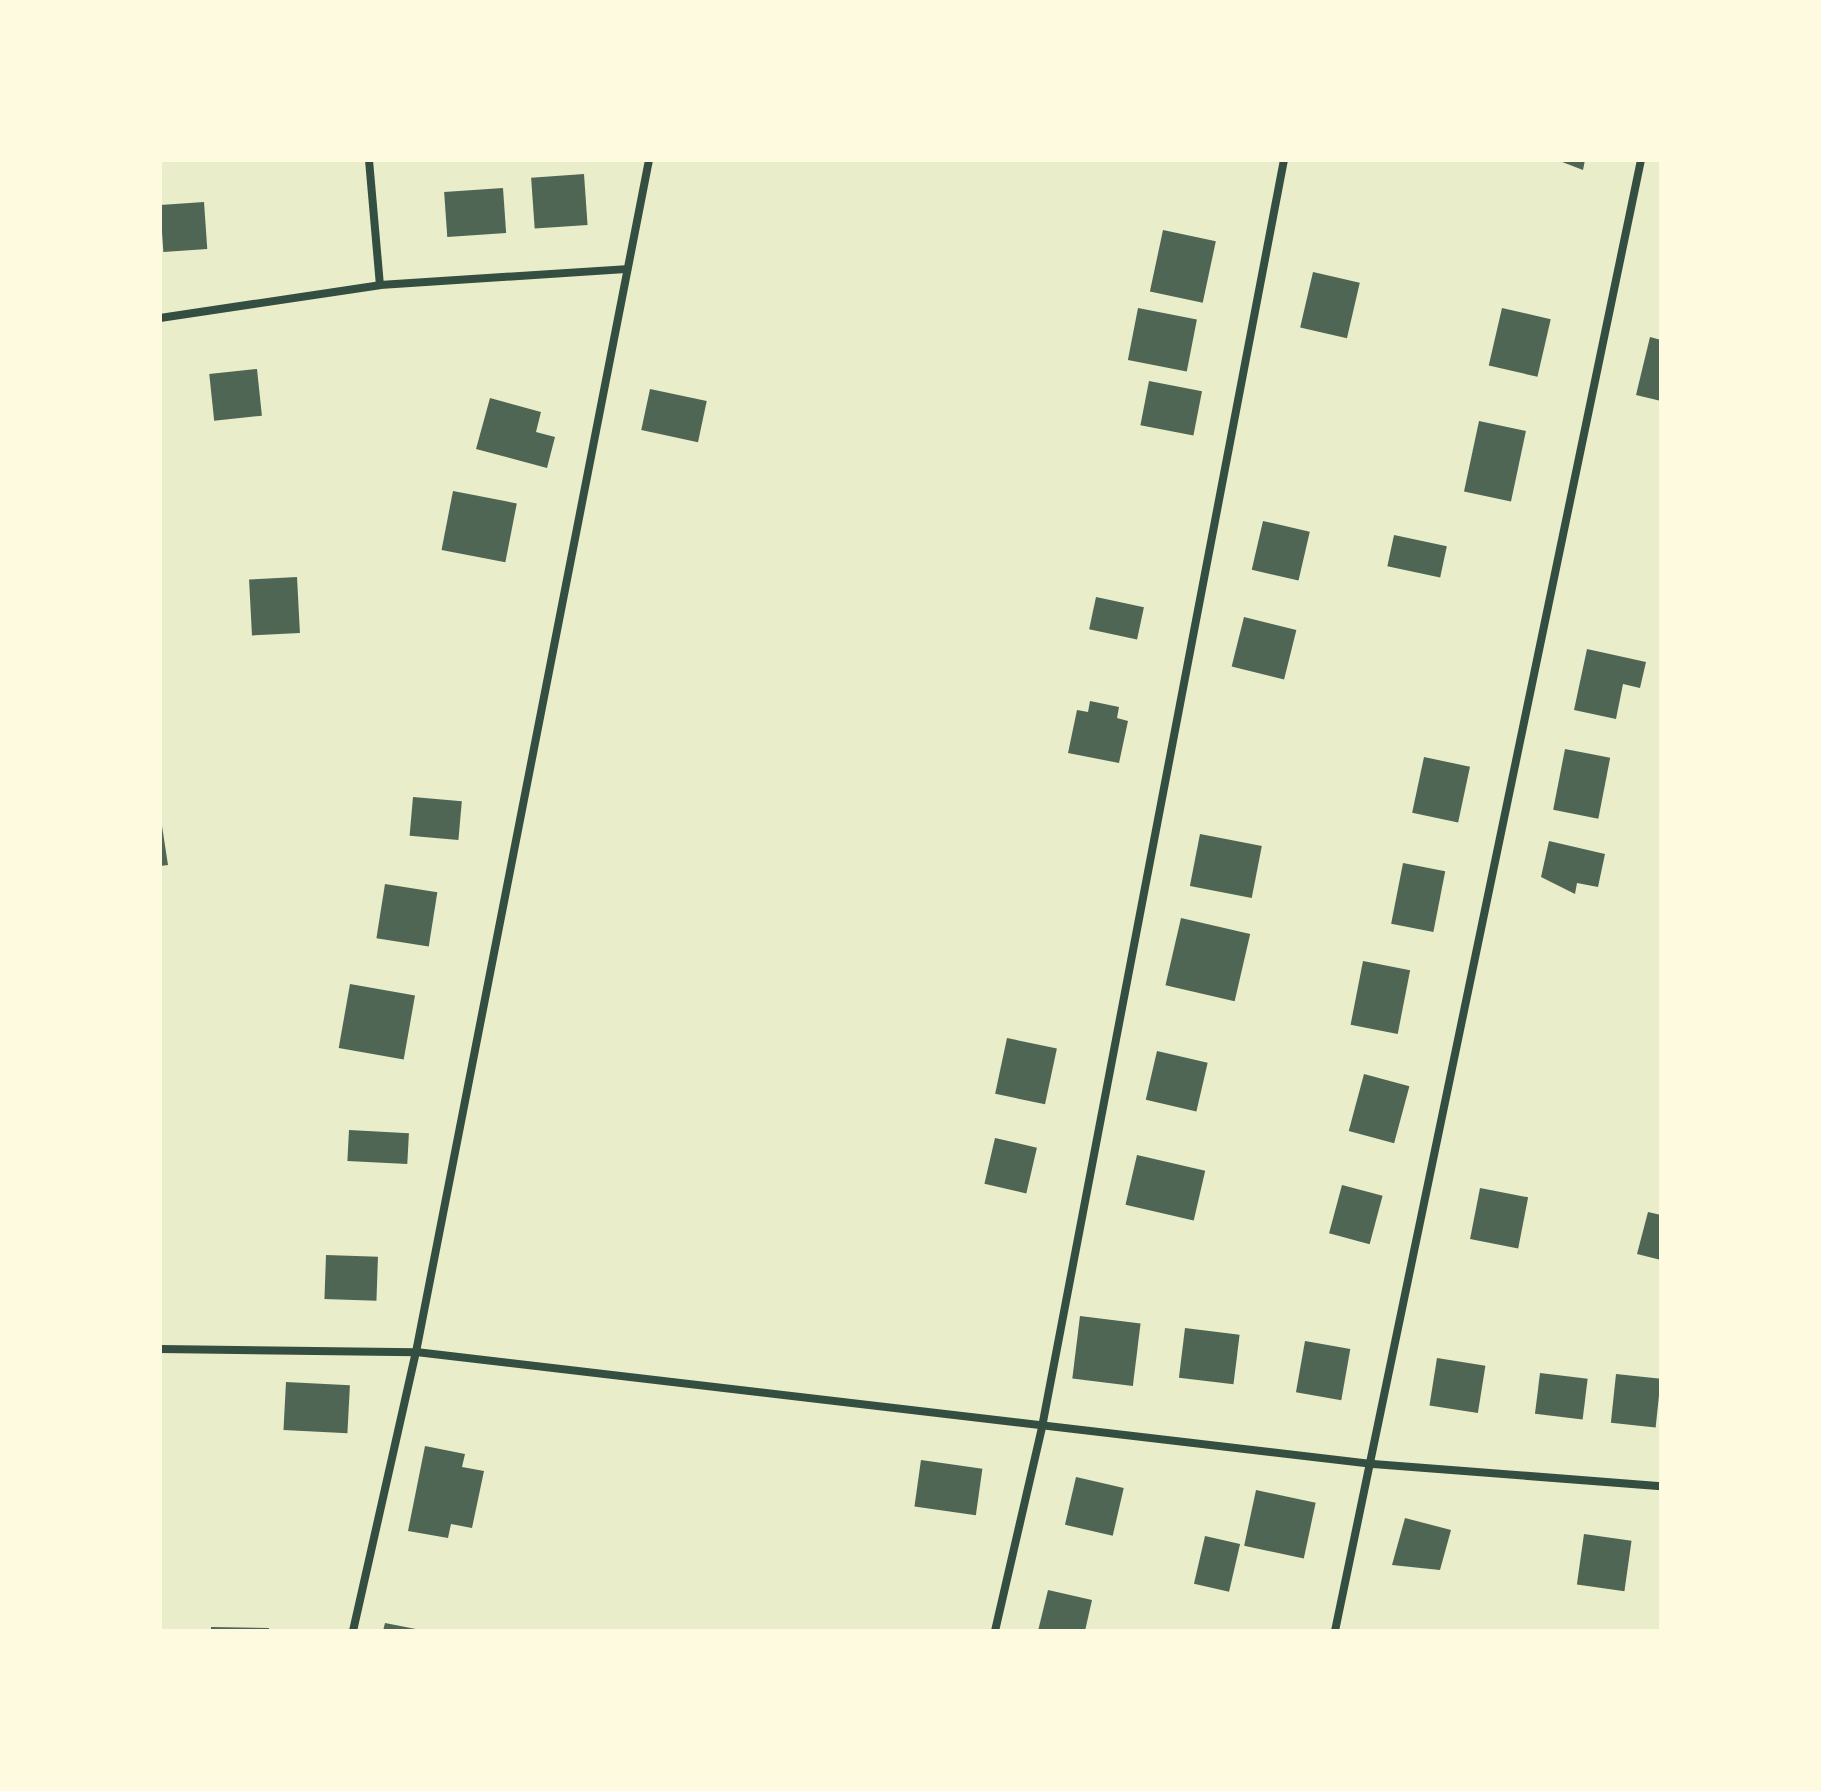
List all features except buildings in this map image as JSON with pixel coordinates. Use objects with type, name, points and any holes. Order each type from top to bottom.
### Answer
[{"type":"street","points":[[369,160],[380,285]]},
{"type":"street","points":[[353,1631],[416,1352],[625,269],[649,160]]},
{"type":"street","points":[[995,1631],[1042,1427],[1284,160]]},
{"type":"street","points":[[1335,1631],[1373,1464],[1641,160]]},
{"type":"street","points":[[160,318],[380,285],[625,269]]},
{"type":"street","points":[[160,1349],[416,1352],[1373,1464],[1661,1486]]}]
